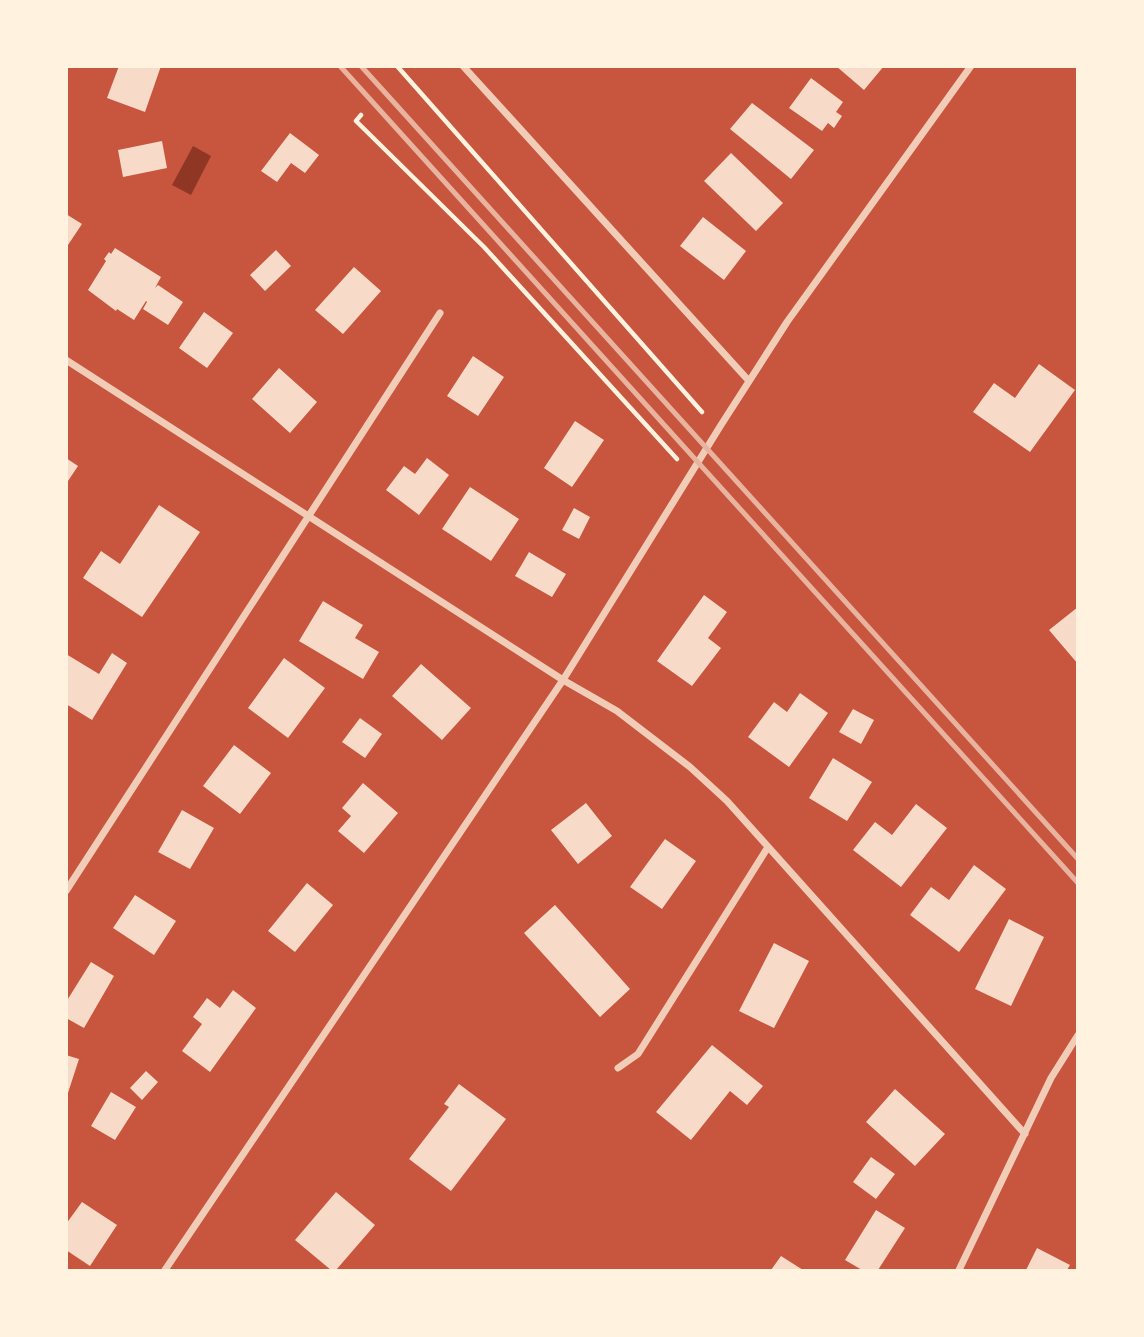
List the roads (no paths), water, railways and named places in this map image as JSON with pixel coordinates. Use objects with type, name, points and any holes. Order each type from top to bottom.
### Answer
[{"type":"street","points":[[463,66],[749,381]]},
{"type":"street","points":[[165,1270],[563,680],[788,322],[971,66]]},
{"type":"street","points":[[66,891],[440,313]]},
{"type":"street","points":[[66,360],[563,680],[617,712],[690,767],[727,801],[1025,1134]]},
{"type":"street","points":[[618,1068],[638,1054],[768,848]]},
{"type":"street","points":[[959,1270],[1051,1078],[1077,1035]]},
{"type":"railway","points":[[340,66],[1078,883]]},
{"type":"railway","points":[[361,66],[1078,859]]}]
